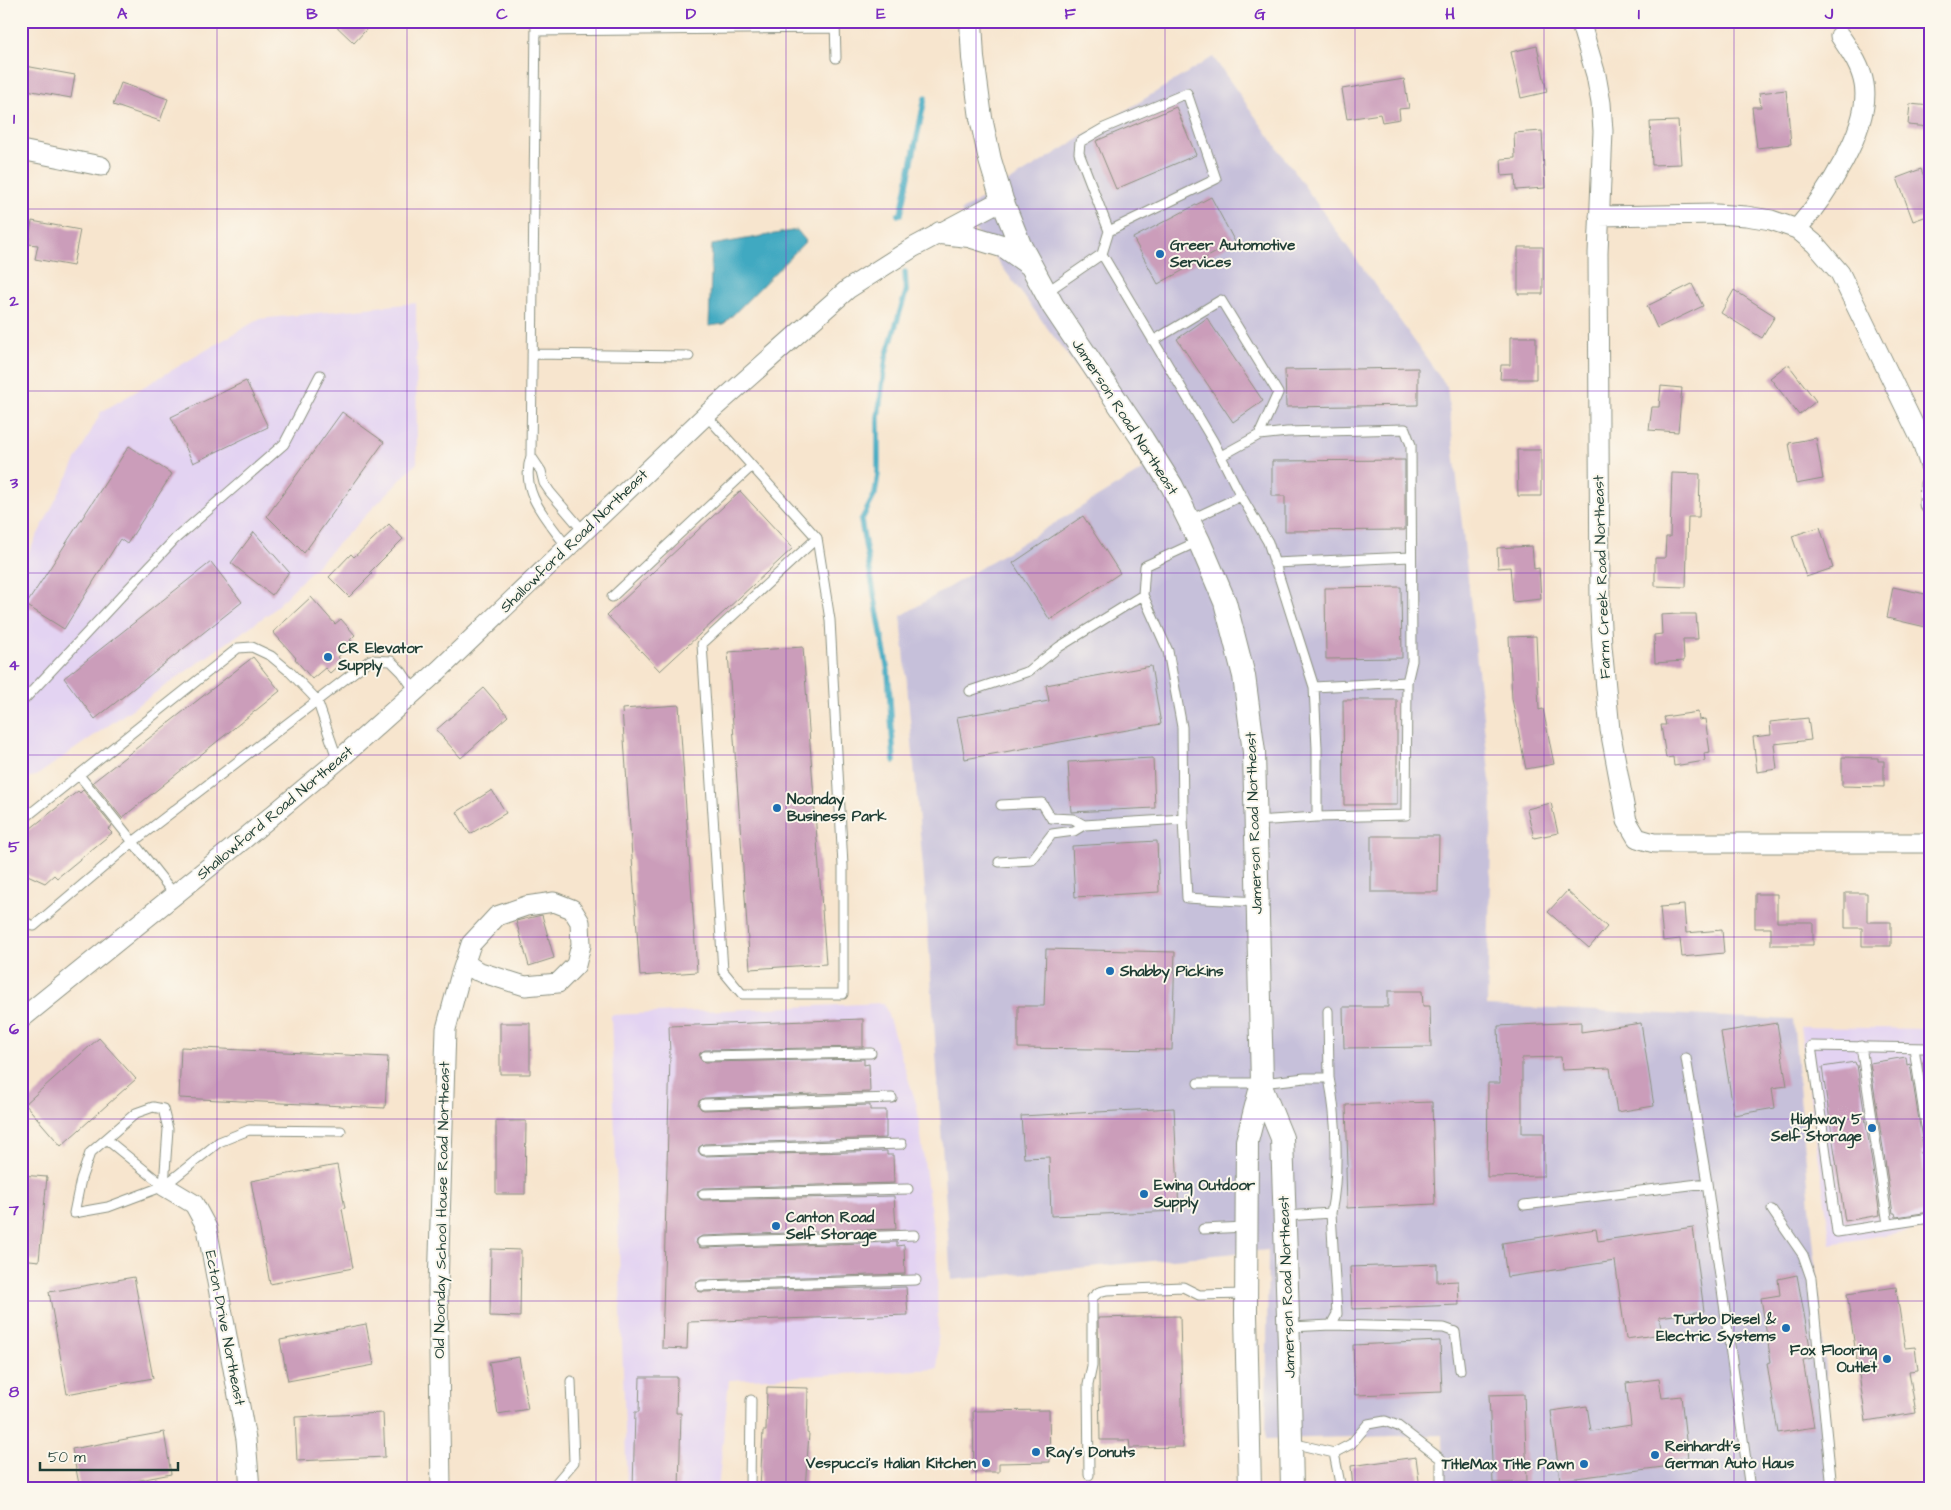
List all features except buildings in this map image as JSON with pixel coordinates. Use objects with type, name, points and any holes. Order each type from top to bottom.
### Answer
[{"type":"street","points":[[971,21],[973,58],[981,118],[990,160],[1002,200]]},
{"type":"street","name":"Farm Creek Road Northeast","points":[[1580,21],[1601,103],[1603,131],[1598,263],[1600,608],[1605,690],[1610,730],[1627,821],[1637,838],[1654,843],[1930,843]]},
{"type":"street","points":[[1796,229],[1810,215],[1841,168],[1851,145],[1862,109],[1864,84],[1857,61],[1840,36]]},
{"type":"street","points":[[21,150],[101,166]]},
{"type":"street","name":"Shallowford Road Northeast","points":[[21,1019],[338,761],[415,692],[706,415],[848,289],[914,247],[1002,200]]},
{"type":"street","name":"Jamerson Road Northeast","points":[[1002,200],[1020,245],[1045,293],[1172,486],[1199,540],[1225,602],[1244,676],[1254,752],[1262,1086],[1247,1141],[1246,1294],[1250,1489]]},
{"type":"street","points":[[1599,216],[1716,214],[1771,220],[1796,229],[1814,244],[1840,273],[1922,442],[1930,466]]},
{"type":"street","points":[[940,233],[969,236],[1005,248],[1031,265]]},
{"type":"street","name":"Old Noonday School House Road Northeast","points":[[441,1489],[438,1288],[446,1029],[465,963],[472,944],[497,916],[526,906],[554,902],[572,909],[580,922],[581,945],[576,965],[558,983],[524,986],[477,971],[465,963]]},
{"type":"street","name":"Jamerson Road Northeast","points":[[1262,1086],[1282,1138],[1289,1327],[1292,1489]]},
{"type":"street","name":"Ecton Drive Northeast","points":[[164,1186],[194,1204],[207,1228],[246,1439],[250,1489]]},
{"type":"lane","points":[[567,547],[535,502],[528,485],[526,470],[531,456],[536,26],[835,25],[836,58]]},
{"type":"lane","points":[[1045,293],[1102,254],[1109,231],[1078,153],[1080,142],[1104,128],[1187,93],[1216,179],[1109,231]]},
{"type":"lane","points":[[1102,254],[1221,456],[1241,496],[1268,542],[1314,688],[1318,817]]},
{"type":"lane","points":[[1153,341],[1221,300],[1278,393],[1259,435]]},
{"type":"lane","points":[[532,354],[689,356]]},
{"type":"lane","points":[[21,703],[175,539],[284,444],[320,375]]},
{"type":"lane","points":[[706,415],[817,538],[830,620],[843,866],[843,994],[742,994],[724,971],[702,644],[817,538]]},
{"type":"lane","points":[[1221,456],[1259,435],[1287,432],[1405,430],[1411,445],[1410,557],[1412,660],[1407,682],[1406,815],[1318,817],[1256,821]]},
{"type":"lane","points":[[531,456],[541,470],[544,483],[550,492],[584,532]]},
{"type":"lane","points":[[612,597],[752,466]]},
{"type":"lane","points":[[1189,520],[1241,496]]},
{"type":"lane","points":[[1199,540],[1145,566],[1144,595],[1168,651],[1182,727],[1182,819],[1187,898],[1258,902]]},
{"type":"lane","points":[[1274,563],[1410,557]]},
{"type":"lane","points":[[970,691],[1029,671],[1059,647],[1144,595]]},
{"type":"lane","points":[[21,821],[238,648],[252,648],[271,656],[289,671],[317,700],[338,761]]},
{"type":"lane","points":[[21,921],[34,926],[133,842],[370,660],[391,660],[402,672],[415,692]]},
{"type":"lane","points":[[1314,688],[1407,682]]},
{"type":"lane","points":[[79,775],[175,895]]},
{"type":"lane","points":[[1002,805],[1042,803],[1051,818],[1073,819],[1084,825]]},
{"type":"lane","points":[[999,862],[1032,860],[1052,834],[1074,831],[1084,825],[1182,819]]},
{"type":"lane","points":[[1328,1011],[1329,1078],[1334,1104],[1336,1193],[1331,1213],[1337,1314],[1331,1325]]},
{"type":"lane","points":[[1930,1048],[1811,1046],[1837,1232],[1930,1218]]},
{"type":"lane","points":[[1861,1046],[1888,1224]]},
{"type":"lane","points":[[1914,1048],[1930,1152]]},
{"type":"lane","points":[[705,1056],[870,1053]]},
{"type":"lane","points":[[1686,1058],[1707,1182],[1750,1489]]},
{"type":"lane","points":[[1198,1083],[1262,1086],[1305,1078],[1329,1078]]},
{"type":"lane","points":[[704,1104],[892,1098]]},
{"type":"lane","points":[[164,1186],[168,1129],[163,1109],[153,1107],[136,1113],[90,1153],[80,1179],[74,1213],[108,1207],[164,1186],[219,1142],[248,1130],[341,1131]]},
{"type":"lane","points":[[106,1140],[164,1186]]},
{"type":"lane","points":[[704,1150],[902,1144]]},
{"type":"lane","points":[[1524,1205],[1707,1182]]},
{"type":"lane","points":[[703,1194],[908,1189]]},
{"type":"lane","points":[[1772,1210],[1803,1255],[1811,1278],[1832,1489]]},
{"type":"lane","points":[[1285,1216],[1331,1213]]},
{"type":"lane","points":[[1203,1228],[1246,1227]]},
{"type":"lane","points":[[702,1242],[914,1235]]},
{"type":"lane","points":[[701,1286],[916,1280]]},
{"type":"lane","points":[[1089,1476],[1088,1385],[1092,1366],[1092,1298],[1099,1292],[1107,1290],[1173,1287],[1183,1287],[1199,1295],[1246,1294]]},
{"type":"lane","points":[[1289,1327],[1331,1325],[1444,1328],[1455,1332],[1460,1370]]},
{"type":"lane","points":[[552,1489],[574,1462],[571,1381]]},
{"type":"lane","points":[[750,1489],[752,1400]]},
{"type":"lane","points":[[1291,1443],[1334,1453],[1351,1444],[1368,1424],[1385,1421],[1398,1426],[1441,1459],[1441,1489]]},
{"type":"lane","points":[[1334,1453],[1341,1489]]},
{"type":"shaded area","points":[[1213,57],[1447,387],[1492,799],[1487,1006],[1793,1020],[1836,1489],[1444,1489],[1443,1435],[1266,1439],[1268,1250],[951,1280],[926,902],[901,616],[1149,466],[961,211]]},
{"type":"shaded area","points":[[416,303],[417,463],[271,612],[36,776],[21,779],[21,567],[101,412],[259,319]]},
{"type":"shaded area","name":"Canton Road Self Storage","points":[[884,1003],[917,1106],[937,1260],[938,1369],[729,1380],[718,1489],[627,1489],[611,1015]]},
{"type":"shaded area","name":"Highway 5 Self Storage","points":[[1800,1027],[1930,1029],[1930,1227],[1831,1244]]},
{"type":"water","points":[[797,230],[806,241],[724,324],[709,326],[712,245]]},
{"type":"waterway","points":[[898,215],[901,214],[925,98]]},
{"type":"waterway","points":[[894,761],[888,671],[861,521],[875,494],[878,474],[878,417],[886,357],[906,292],[905,272]]},
{"type":"place","name":"Greer Automotive Services","points":[[1160,254]]},
{"type":"place","name":"CR Elevator Supply","points":[[328,657]]},
{"type":"place","name":"Noonday Business Park","points":[[777,808]]},
{"type":"place","name":"Shabby Pickins","points":[[1110,971]]},
{"type":"place","name":"Highway 5 Self Storage","points":[[1872,1128]]},
{"type":"place","name":"Ewing Outdoor Supply","points":[[1144,1194]]},
{"type":"place","name":"Canton Road Self Storage","points":[[776,1226]]},
{"type":"place","name":"Turbo Diesel & Electric Systems","points":[[1786,1328]]},
{"type":"place","name":"Fox Flooring Outlet","points":[[1887,1359]]},
{"type":"place","name":"Ray's Donuts","points":[[1036,1452]]},
{"type":"place","name":"Reinhardt's German Auto Haus","points":[[1655,1455]]},
{"type":"place","name":"Vespucci's Italian Kitchen","points":[[986,1463]]},
{"type":"place","name":"TitleMax Title Pawn","points":[[1584,1464]]}]
